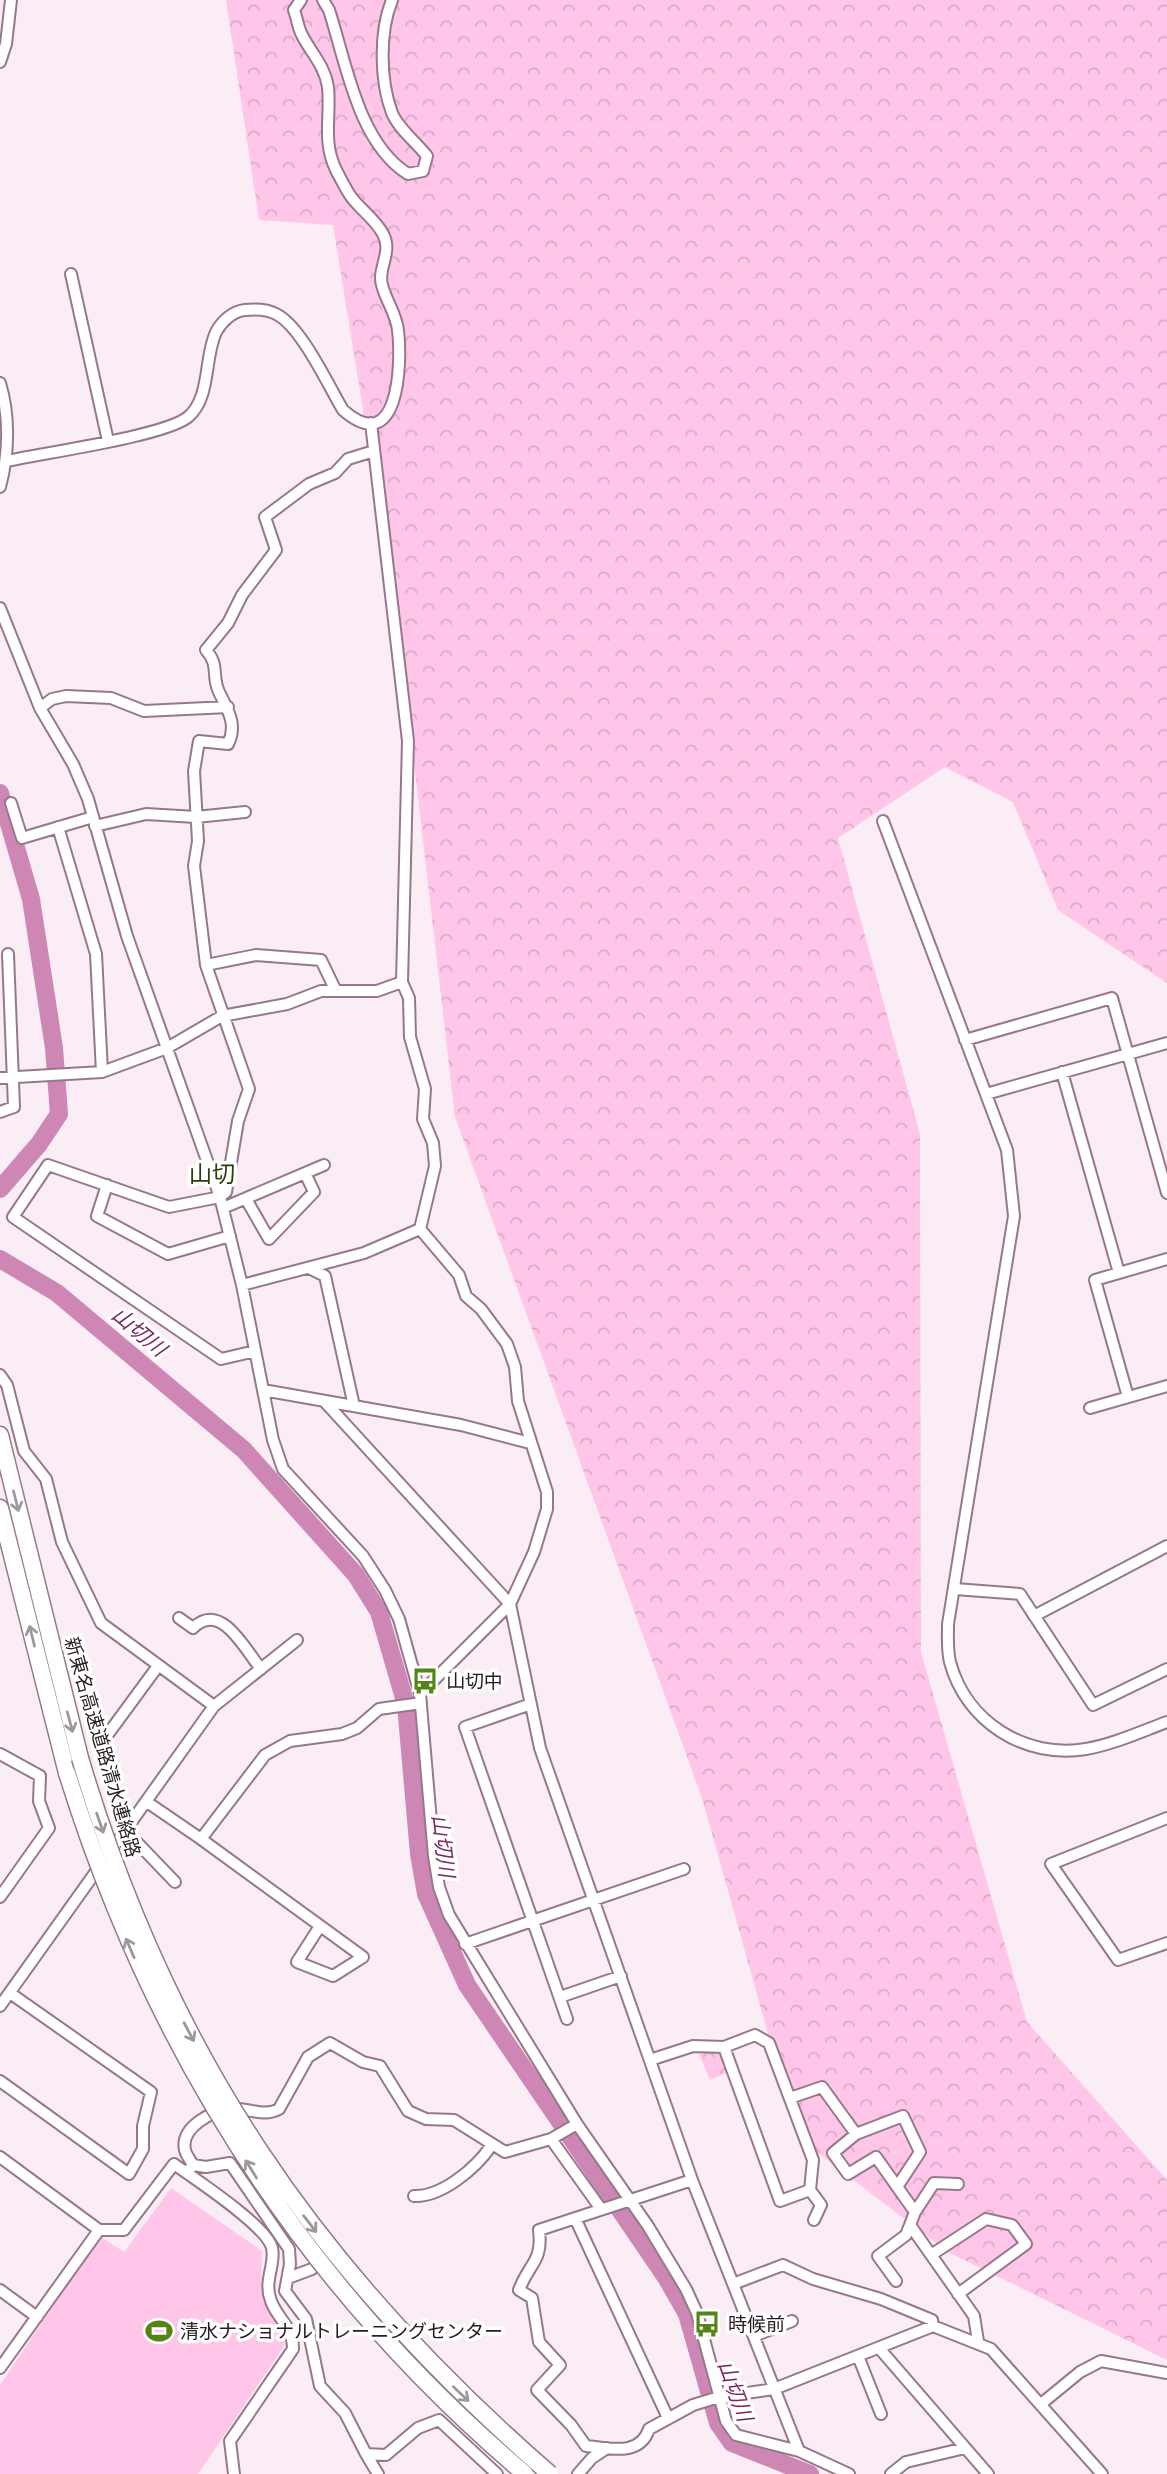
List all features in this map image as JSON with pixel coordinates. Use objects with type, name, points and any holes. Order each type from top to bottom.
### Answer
[{"type":"highway","name":"新東名高速道路清水連絡路","points":[[0,1434],[80,1758],[117,1871],[152,1956],[225,2098],[273,2173],[350,2275],[390,2322],[467,2400],[550,2474]]},
{"type":"highway","name":"新東名高速道路清水連絡路","points":[[0,1508],[66,1773],[89,1844],[137,1963],[211,2106],[259,2182],[360,2313],[447,2404],[525,2474]]},
{"type":"street","points":[[0,62],[6,44],[11,0]]},
{"type":"street","points":[[7,461],[108,441],[176,424],[188,417],[198,407],[216,332],[227,317],[240,310],[256,309],[276,313],[291,325],[343,410],[354,419],[371,424],[384,418],[396,394],[398,330],[392,305],[381,284],[388,250],[383,234],[352,198],[335,168],[326,141],[328,88],[323,68],[302,35],[294,10],[301,0]]},
{"type":"street","points":[[323,0],[330,10],[368,124],[396,166],[408,174],[423,172],[427,156],[393,115],[384,72],[383,37],[392,0]]},
{"type":"street","points":[[71,274],[108,441]]},
{"type":"street","points":[[0,383],[6,424],[7,461],[0,487]]},
{"type":"street","points":[[371,424],[408,741],[402,982],[409,998],[410,1037],[425,1089],[424,1119],[433,1143],[435,1166],[420,1229]]},
{"type":"street","points":[[222,1203],[238,1121],[248,1088],[206,965],[194,866],[198,841],[194,771],[199,741],[228,744],[232,723],[228,707],[219,691],[216,662],[206,650],[228,624],[242,595],[276,550],[265,517],[309,484],[335,472],[348,459],[374,451]]},
{"type":"street","points":[[0,608],[40,708],[74,764],[94,821],[127,936],[222,1203],[283,1468],[363,1556],[385,1590],[408,1646],[418,1700],[439,1888],[449,1915],[574,2125],[625,2201],[648,2226],[692,2301],[716,2398],[726,2421],[736,2435],[799,2451],[849,2474]]},
{"type":"street","points":[[40,708],[52,699],[66,696],[111,698],[144,711],[228,707]]},
{"type":"street","points":[[11,803],[22,838],[58,827],[146,814],[195,817],[246,812]]},
{"type":"street","points":[[883,821],[1007,1150],[1014,1216],[948,1624],[949,1660],[959,1686],[974,1709],[1003,1734],[1035,1748],[1083,1749],[1107,1745],[1167,1722]]},
{"type":"street","points":[[58,827],[96,954],[102,1072]]},
{"type":"street","points":[[0,1112],[15,1107],[5,985],[8,954]]},
{"type":"street","points":[[206,965],[256,955],[321,960],[335,989]]},
{"type":"street","points":[[0,1078],[102,1072],[167,1048],[222,1016],[287,1004],[321,991],[377,991],[402,982]]},
{"type":"street","points":[[965,1040],[1112,998],[1167,1193]]},
{"type":"street","points":[[986,1094],[1167,1043]]},
{"type":"street","points":[[1062,1073],[1119,1273]]},
{"type":"street","points":[[255,1351],[221,1359],[13,1217],[48,1165],[169,1207],[246,1199],[324,1165]]},
{"type":"street","points":[[246,1199],[269,1239],[314,1192],[305,1173]]},
{"type":"street","points":[[107,1185],[97,1216],[168,1254],[230,1236]]},
{"type":"street","points":[[242,1285],[364,1253],[420,1229]]},
{"type":"street","points":[[201,1839],[265,1755],[290,1741],[342,1734],[357,1728],[379,1709],[418,1700],[510,1604],[534,1552],[547,1509],[547,1492],[518,1401],[515,1367],[507,1344],[481,1309],[466,1296],[459,1275],[420,1229]]},
{"type":"street","points":[[1128,1397],[1095,1280],[1167,1259]]},
{"type":"street","points":[[309,1268],[325,1276],[354,1406]]},
{"type":"street","points":[[0,1375],[7,1385],[24,1451],[46,1479],[62,1542],[101,1623],[214,1706]]},
{"type":"street","points":[[1090,1408],[1167,1386]]},
{"type":"street","points":[[263,1390],[461,1425],[530,1443]]},
{"type":"street","points":[[325,1402],[510,1604],[528,1705],[540,1748],[692,2180],[799,2451]]},
{"type":"street","points":[[1034,1616],[1167,1546]]},
{"type":"street","points":[[955,1589],[1020,1594],[1093,1705],[1167,1669]]},
{"type":"street","points":[[179,1618],[193,1628],[202,1619],[213,1618],[224,1623],[261,1669]]},
{"type":"street","points":[[0,2006],[214,1706],[297,1640]]},
{"type":"street","points":[[108,1734],[158,1666]]},
{"type":"street","points":[[528,1705],[465,1727],[567,2019]]},
{"type":"street","points":[[0,1768],[4,1756],[40,1776],[39,1801],[49,1828],[0,1897]]},
{"type":"street","points":[[147,1802],[201,1839],[363,1957],[333,1976],[297,1962],[320,1926]]},
{"type":"street","points":[[1167,1818],[1051,1864],[1118,1960],[1167,1943]]},
{"type":"street","points":[[126,1831],[175,1882]]},
{"type":"street","points":[[465,1944],[684,1869]]},
{"type":"street","points":[[560,1997],[621,1976]]},
{"type":"street","points":[[0,2081],[129,2174],[143,2149],[143,2126],[151,2092],[10,1993]]},
{"type":"street","points":[[650,2060],[693,2046],[724,2047],[755,2035],[769,2043],[813,2160],[810,2190],[821,2205],[814,2220]]},
{"type":"street","points":[[190,2169],[185,2150],[186,2138],[192,2128],[203,2119],[228,2109],[246,2109],[264,2114],[279,2109],[308,2057],[330,2043],[363,2062],[380,2066],[408,2111],[425,2119],[454,2120],[491,2146],[505,2152],[552,2138],[574,2125]]},
{"type":"street","points":[[724,2047],[780,2201],[810,2190]]},
{"type":"street","points":[[790,2098],[822,2087],[856,2134]]},
{"type":"street","points":[[897,2187],[919,2152],[903,2116],[856,2134],[834,2153],[848,2174],[876,2157],[897,2187],[915,2212]]},
{"type":"street","points":[[552,2138],[603,2208]]},
{"type":"street","points":[[414,2196],[428,2196],[440,2190],[481,2161],[491,2146]]},
{"type":"street","points":[[0,2157],[99,2230],[124,2231],[174,2164],[190,2169],[266,2234],[273,2252],[267,2281],[270,2300],[293,2336],[293,2349],[287,2362],[230,2441],[234,2474]]},
{"type":"street","points":[[190,2169],[230,2163],[289,2249],[285,2291],[306,2319],[320,2386],[345,2413],[378,2474]]},
{"type":"street","points":[[692,2180],[539,2230],[541,2250],[537,2262],[525,2274],[519,2290],[532,2298],[539,2342],[560,2365],[537,2390],[571,2425],[586,2446],[628,2450],[646,2438],[649,2429],[693,2405],[716,2398],[774,2389],[933,2326],[978,2341],[991,2349],[1101,2474]]},
{"type":"street","points":[[896,2281],[878,2256],[906,2235],[915,2212],[934,2183],[958,2184]]},
{"type":"street","points":[[575,2218],[668,2418]]},
{"type":"street","points":[[931,2255],[986,2219],[1012,2225],[1026,2244],[958,2294]]},
{"type":"street","points":[[911,2225],[974,2316],[978,2341]]},
{"type":"street","points":[[0,2368],[99,2230]]},
{"type":"street","points":[[733,2284],[783,2265],[813,2279],[881,2299],[932,2320],[933,2326]]},
{"type":"street","points":[[288,2278],[312,2269]]},
{"type":"street","points":[[0,2290],[37,2317]]},
{"type":"street","points":[[754,2336],[792,2321]]},
{"type":"street","points":[[879,2348],[988,2474]]},
{"type":"street","points":[[859,2356],[881,2414]]},
{"type":"street","points":[[1041,2404],[1080,2372],[1101,2361],[1167,2374]]},
{"type":"street","points":[[366,2454],[376,2457],[386,2455],[418,2428],[430,2421],[439,2420],[497,2474]]},
{"type":"street","points":[[578,2474],[592,2458],[607,2448]]},
{"type":"street","points":[[891,2474],[906,2462],[965,2448]]},
{"type":"green space","points":[[226,0],[1167,0],[1167,983],[1058,910],[1013,802],[945,767],[838,838],[920,1134],[921,1652],[1027,2022],[1167,2180],[1167,2360],[948,2252],[797,2137],[702,1798],[455,1117],[398,624],[333,225],[259,220]]},
{"type":"green space","points":[[717,2050],[729,2072],[710,2080],[698,2052]]},
{"type":"green space","name":"清水ナショナルトレーニングセンター","points":[[171,2188],[262,2251],[262,2288],[271,2313],[285,2336],[284,2346],[198,2474],[0,2474],[0,2385],[100,2236],[124,2252]]},
{"type":"waterway","name":"山切川","points":[[0,793],[31,899],[54,1048],[59,1114],[39,1144],[0,1189]]},
{"type":"waterway","name":"山切川","points":[[0,1259],[57,1293],[244,1450],[356,1575],[379,1612],[406,1705],[419,1854],[426,1894],[467,1985],[667,2279],[687,2314],[718,2423],[732,2443],[810,2474]]},
{"type":"place","name":"山切中","points":[[425,1681]]},
{"type":"place","name":"時候前","points":[[707,2324]]},
{"type":"place","name":"清水ナショナルトレーニングセンター","points":[[159,2331]]},
{"type":"district","name":"山切","points":[[212,1174]]}]
